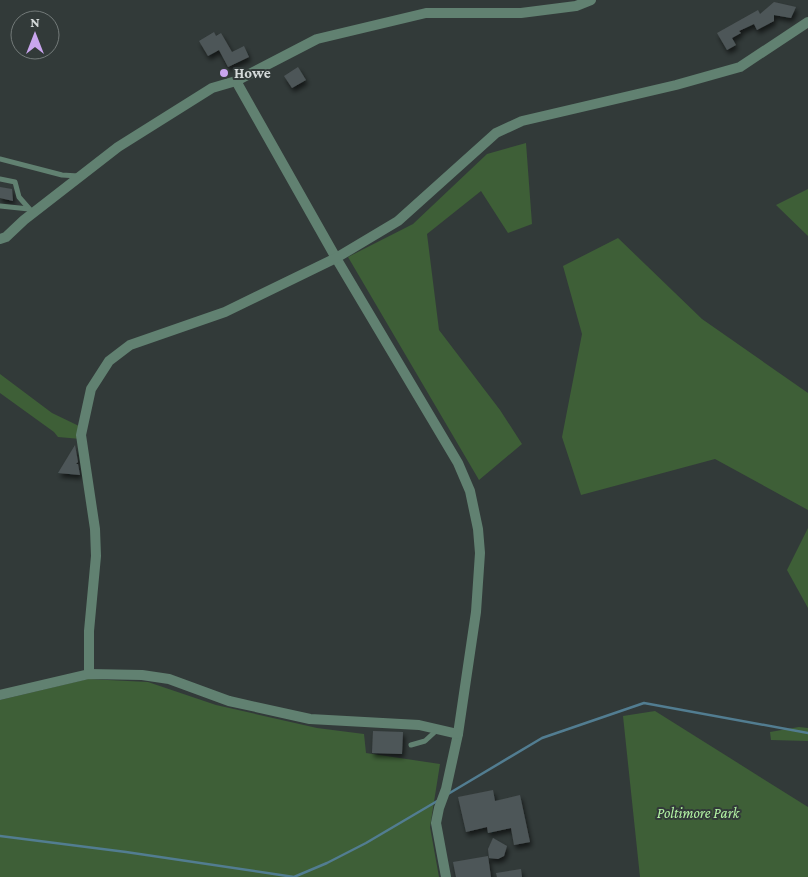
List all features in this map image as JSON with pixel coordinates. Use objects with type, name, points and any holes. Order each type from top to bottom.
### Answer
[{"type":"street","points":[[0,239],[6,237],[31,211],[118,147],[212,88],[236,81],[318,39],[426,13],[521,13],[576,6],[591,0]]},
{"type":"street","points":[[89,674],[89,631],[96,556],[95,529],[81,434],[91,389],[109,361],[130,345],[225,312],[336,258],[398,221],[496,133],[522,121],[676,85],[740,67],[808,22]]},
{"type":"street","points":[[236,81],[336,258],[458,463],[470,491],[478,529],[480,554],[476,612],[458,734],[446,789],[436,823],[446,877]]},
{"type":"street","points":[[0,695],[89,674],[142,674],[169,679],[211,696],[310,719],[419,725],[458,734]]},
{"type":"lane","points":[[0,159],[62,175],[81,176]]},
{"type":"lane","points":[[0,179],[15,182],[19,197],[31,211]]},
{"type":"lane","points":[[0,206],[31,211]]},
{"type":"lane","points":[[410,745],[425,742],[439,729]]},
{"type":"green space","points":[[526,143],[532,224],[508,233],[481,191],[427,234],[439,330],[500,410],[522,444],[479,480],[348,257],[413,224],[487,154]]},
{"type":"green space","points":[[808,189],[808,236],[776,205]]},
{"type":"green space","points":[[618,238],[702,319],[808,393],[808,510],[715,459],[581,495],[562,437],[582,334],[563,266]]},
{"type":"green space","points":[[0,374],[52,413],[79,426],[81,439],[58,437],[54,432],[0,393]]},
{"type":"green space","points":[[808,528],[808,608],[787,570]]},
{"type":"green space","points":[[88,679],[148,682],[216,705],[317,728],[364,734],[366,753],[440,764],[430,827],[439,877],[0,877],[0,700]]},
{"type":"green space","name":"Poltimore Park","points":[[655,711],[808,807],[808,877],[640,877],[623,716]]},
{"type":"green space","points":[[799,727],[808,728],[808,741],[771,740],[770,732]]},
{"type":"building","points":[[774,2],[796,7],[791,18],[774,15],[774,21],[757,30],[754,24],[739,31],[741,33],[732,38],[736,45],[727,50],[717,33],[758,10],[760,14]]},
{"type":"building","points":[[214,32],[216,36],[221,33],[232,52],[244,46],[249,57],[228,67],[219,50],[208,56],[199,41]]},
{"type":"building","points":[[298,67],[306,80],[292,88],[284,76]]},
{"type":"building","points":[[0,187],[12,189],[13,201],[0,198]]},
{"type":"building","points":[[75,445],[78,462],[76,464],[78,464],[80,475],[58,473]]},
{"type":"building","points":[[373,731],[403,732],[402,754],[372,753]]},
{"type":"building","points":[[493,790],[495,801],[520,795],[530,842],[514,845],[511,828],[488,833],[487,827],[466,832],[458,797]]},
{"type":"building","points":[[493,838],[507,846],[504,856],[498,859],[489,858],[488,849]]},
{"type":"building","points":[[488,856],[491,877],[456,877],[453,862]]},
{"type":"building","points":[[521,869],[522,877],[497,877],[496,873]]},
{"type":"waterway","points":[[448,794],[542,738],[644,703],[808,733]]},
{"type":"waterway","points":[[0,836],[126,852],[294,877],[366,843],[439,800]]},
{"type":"place","name":"Howe","points":[[224,73]]}]
